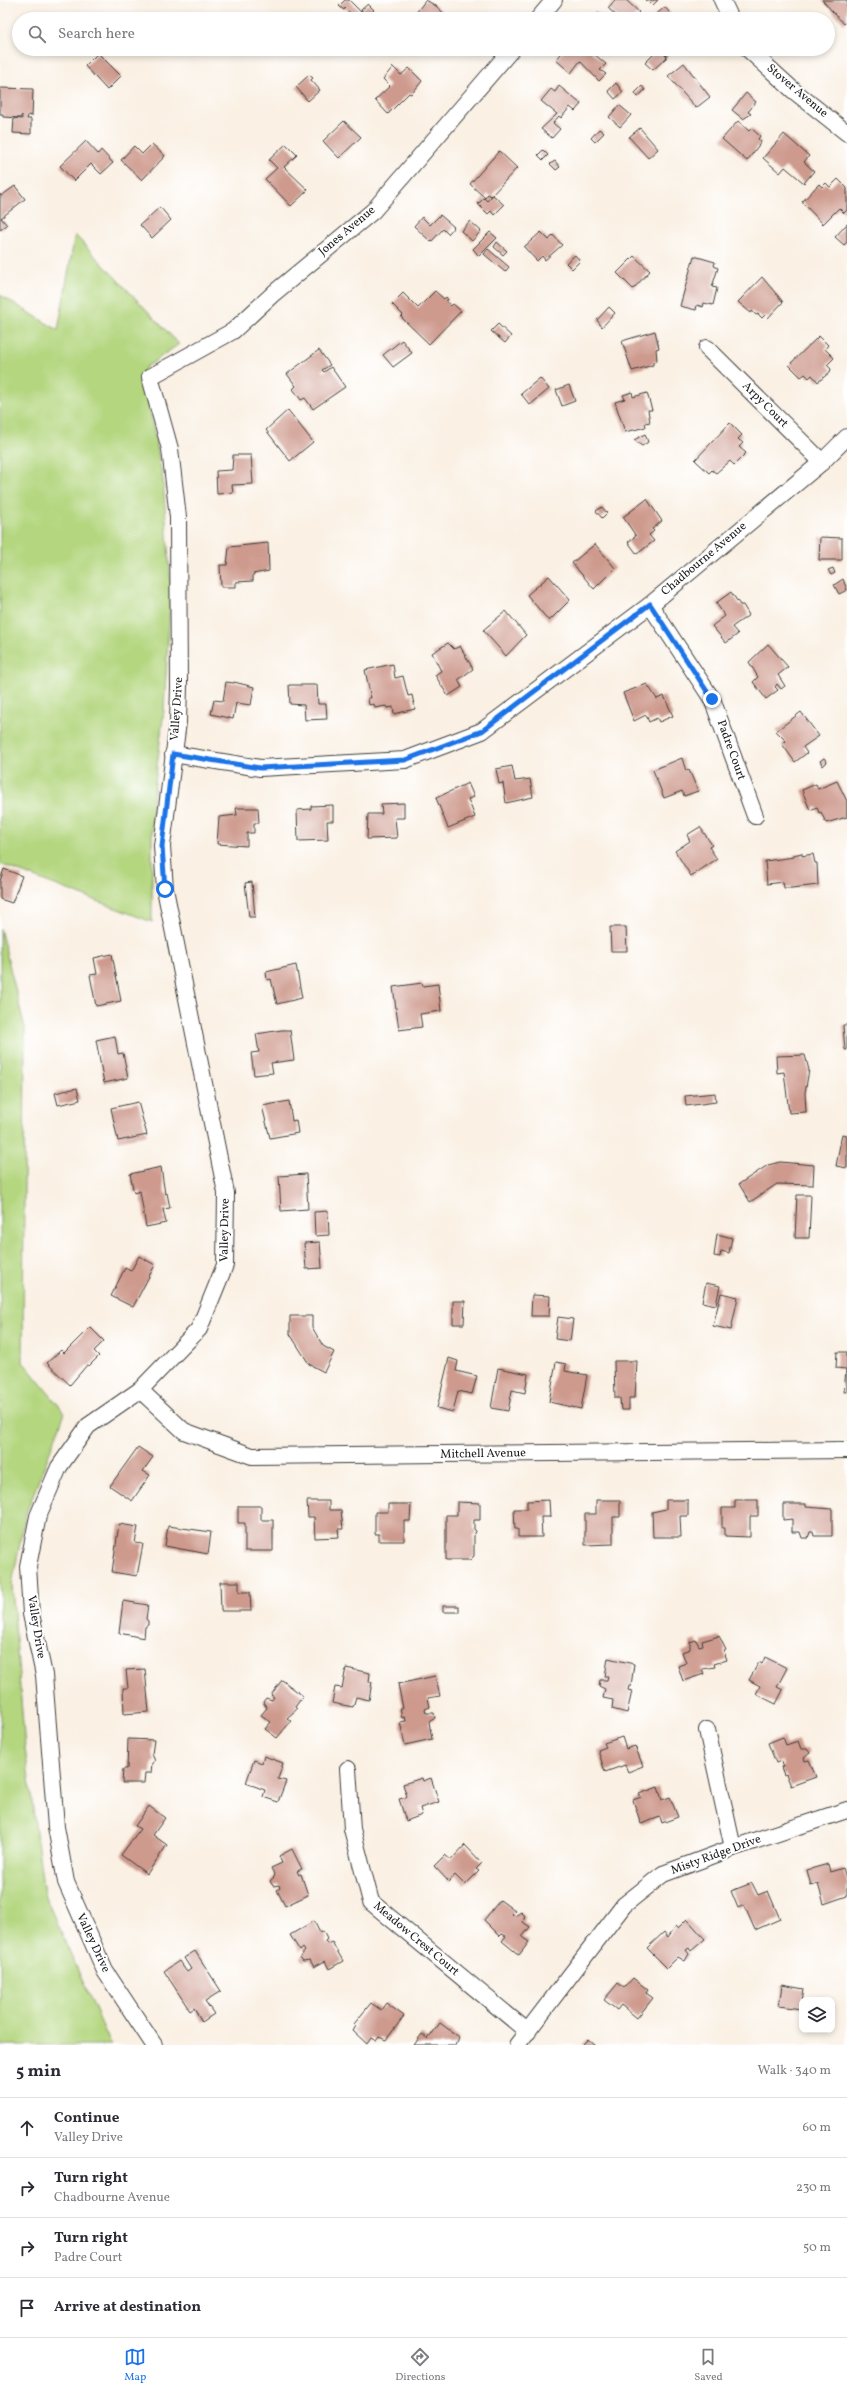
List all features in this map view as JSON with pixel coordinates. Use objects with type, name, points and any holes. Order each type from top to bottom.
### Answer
[{"type":"street","points":[[544,12],[554,0]]},
{"type":"street","points":[[722,0],[727,12]]},
{"type":"street","name":"Jones Avenue","points":[[150,377],[233,331],[274,293],[373,211],[506,56]]},
{"type":"street","name":"Stover Avenue","points":[[756,56],[794,91],[847,133]]},
{"type":"street","name":"Arpy Court","points":[[707,348],[822,462]]},
{"type":"street","name":"Valley Drive","points":[[150,377],[170,449],[178,517],[179,686],[173,754],[162,846],[165,889],[226,1193],[225,1265],[199,1330],[140,1390],[88,1426],[59,1468],[38,1516],[28,1566],[31,1614],[44,1675],[56,1827],[66,1882],[105,1971],[154,2045]]},
{"type":"street","name":"Chadbourne Avenue","points":[[173,754],[260,768],[405,760],[482,731],[650,604],[822,462],[847,437]]},
{"type":"street","name":"Padre Court","points":[[650,604],[712,699],[755,816]]},
{"type":"street","name":"Mitchell Avenue","points":[[140,1390],[184,1431],[252,1456],[847,1450]]},
{"type":"street","points":[[707,1730],[733,1848]]},
{"type":"street","name":"Meadow Crest Court","points":[[348,1769],[352,1829],[371,1902],[528,2032]]},
{"type":"street","name":"Misty Ridge Drive","points":[[517,2045],[624,1905],[663,1874],[733,1848],[847,1810]]},
{"type":"green space","points":[[75,235],[179,344],[145,368],[146,390],[163,480],[171,586],[164,710],[152,807],[152,922],[0,864],[0,295],[58,330]]},
{"type":"green space","points":[[0,928],[25,1028],[23,1362],[65,1413],[26,1513],[12,1584],[25,1748],[44,1894],[111,2045],[0,2045]]},
{"type":"building","points":[[345,0],[349,0],[361,12],[349,12],[345,8],[344,10],[339,6]]},
{"type":"building","points":[[426,0],[442,12],[417,12]]},
{"type":"building","points":[[615,0],[626,0],[639,12],[612,12],[608,8]]},
{"type":"building","points":[[646,0],[658,0],[652,6]]},
{"type":"building","points":[[822,0],[847,0],[847,21],[844,24],[835,14],[835,12],[833,12]]},
{"type":"building","points":[[368,4],[374,10],[372,12],[363,12],[361,10]]},
{"type":"building","points":[[665,7],[669,12],[659,12]]},
{"type":"building","points":[[95,56],[101,56],[121,76],[107,90],[85,66]]},
{"type":"building","points":[[559,56],[596,56],[606,64],[600,70],[606,74],[599,81],[580,61],[571,73],[556,60]]},
{"type":"building","points":[[652,56],[667,57],[653,70],[645,63]]},
{"type":"building","points":[[684,63],[710,97],[696,108],[668,76]]},
{"type":"building","points":[[393,67],[401,75],[409,68],[422,81],[411,94],[409,93],[388,114],[375,100],[390,86],[383,79]]},
{"type":"building","points":[[309,75],[313,78],[311,80],[320,90],[308,101],[296,87]]},
{"type":"building","points":[[616,83],[623,92],[615,99],[608,91]]},
{"type":"building","points":[[559,86],[581,104],[575,111],[570,107],[561,118],[559,116],[553,123],[560,129],[552,138],[541,129],[557,114],[541,101],[551,89],[555,92]]},
{"type":"building","points":[[642,86],[645,90],[638,97],[635,93]]},
{"type":"building","points":[[0,88],[33,89],[32,116],[28,115],[27,119],[31,119],[31,134],[13,133],[14,118],[22,119],[22,115],[20,118],[3,117],[3,114],[0,114]]},
{"type":"building","points":[[746,93],[756,102],[748,112],[751,114],[743,119],[732,110]]},
{"type":"building","points":[[619,105],[631,115],[620,127],[609,117]]},
{"type":"building","points":[[344,121],[361,137],[339,158],[323,141]]},
{"type":"building","points":[[738,121],[749,131],[751,128],[760,136],[758,139],[761,142],[747,161],[722,139]]},
{"type":"building","points":[[640,128],[658,149],[648,158],[629,137]]},
{"type":"building","points":[[599,129],[604,133],[595,142],[591,138]]},
{"type":"building","points":[[784,134],[809,156],[804,162],[814,171],[804,183],[785,167],[780,173],[763,158]]},
{"type":"building","points":[[86,141],[98,154],[101,150],[113,163],[101,174],[91,164],[74,181],[60,166]]},
{"type":"building","points":[[152,144],[165,156],[142,180],[121,160],[134,146],[142,154]]},
{"type":"building","points":[[286,144],[297,155],[284,167],[308,190],[291,206],[265,179],[277,168],[269,160]]},
{"type":"building","points":[[543,150],[548,155],[543,160],[538,155]]},
{"type":"building","points":[[499,151],[517,168],[491,196],[488,194],[485,198],[470,184]]},
{"type":"building","points":[[555,161],[560,167],[556,170],[550,164]]},
{"type":"building","points":[[838,179],[847,188],[847,210],[844,213],[839,208],[823,224],[802,202],[819,184],[822,187],[826,183],[830,187]]},
{"type":"building","points":[[15,186],[25,199],[1,218],[7,225],[0,230],[0,194],[1,196]]},
{"type":"building","points":[[493,195],[504,205],[494,215],[491,211],[488,214],[478,204],[484,198],[487,201]]},
{"type":"building","points":[[160,207],[171,220],[152,238],[140,225]]},
{"type":"building","points":[[440,215],[454,227],[448,234],[443,229],[431,242],[414,226],[422,217],[430,225]]},
{"type":"building","points":[[470,221],[481,231],[472,241],[461,231]]},
{"type":"building","points":[[847,224],[847,242],[844,245],[835,237]]},
{"type":"building","points":[[490,232],[497,238],[479,256],[473,249]]},
{"type":"building","points":[[541,232],[549,240],[553,235],[562,245],[545,260],[542,256],[537,261],[524,247]]},
{"type":"building","points":[[497,242],[507,251],[503,255],[494,247]]},
{"type":"building","points":[[488,249],[509,267],[505,272],[484,254]]},
{"type":"building","points":[[575,255],[580,261],[572,269],[566,263]]},
{"type":"building","points":[[634,256],[650,271],[633,289],[617,273]]},
{"type":"building","points":[[694,256],[715,262],[714,266],[718,268],[712,287],[717,288],[713,305],[704,303],[703,307],[697,305],[696,310],[680,306]]},
{"type":"building","points":[[762,277],[783,302],[768,318],[765,315],[762,318],[752,311],[751,313],[738,302]]},
{"type":"building","points":[[435,291],[444,299],[446,297],[448,300],[446,301],[451,306],[453,304],[461,311],[429,344],[401,317],[403,315],[392,304],[403,293],[418,308]]},
{"type":"building","points":[[609,307],[615,313],[602,327],[597,320]]},
{"type":"building","points":[[498,324],[511,336],[505,343],[491,331]]},
{"type":"building","points":[[655,331],[659,348],[656,349],[657,361],[653,362],[653,365],[632,371],[622,341]]},
{"type":"building","points":[[819,336],[828,345],[825,349],[834,358],[827,365],[831,369],[830,372],[818,382],[812,375],[809,378],[805,374],[801,377],[789,365]]},
{"type":"building","points":[[402,340],[412,353],[393,367],[383,355]]},
{"type":"building","points":[[319,350],[330,365],[322,370],[324,372],[331,367],[345,387],[313,409],[305,398],[301,400],[293,389],[296,386],[287,374]]},
{"type":"building","points":[[540,378],[549,389],[530,405],[521,394]]},
{"type":"building","points":[[569,385],[575,401],[562,406],[556,390]]},
{"type":"building","points":[[632,392],[633,397],[647,393],[652,410],[648,410],[650,422],[645,423],[646,427],[625,432],[615,402],[625,399],[623,395]]},
{"type":"building","points":[[288,410],[313,442],[290,461],[266,430]]},
{"type":"building","points":[[730,423],[742,435],[738,439],[743,443],[739,447],[746,453],[734,465],[730,461],[716,473],[712,470],[709,473],[695,460]]},
{"type":"building","points":[[645,434],[648,442],[642,446],[634,440]]},
{"type":"building","points":[[233,455],[251,455],[253,484],[232,485],[233,493],[217,494],[216,471],[232,470]]},
{"type":"building","points":[[647,499],[662,521],[652,529],[654,531],[649,535],[654,541],[637,554],[628,542],[636,536],[623,517]]},
{"type":"building","points":[[602,507],[607,513],[602,518],[596,511]]},
{"type":"building","points":[[820,537],[842,538],[842,560],[819,560]]},
{"type":"building","points":[[268,543],[269,571],[253,574],[253,581],[236,582],[236,587],[221,587],[220,565],[227,565],[229,547]]},
{"type":"building","points":[[595,544],[615,568],[594,589],[572,563]]},
{"type":"building","points":[[833,568],[835,573],[831,575],[828,570]]},
{"type":"building","points":[[549,576],[570,600],[549,621],[527,595]]},
{"type":"building","points":[[843,579],[847,590],[839,594],[834,585]]},
{"type":"building","points":[[731,592],[740,605],[743,605],[749,615],[732,627],[738,634],[726,643],[712,626],[725,616],[716,603]]},
{"type":"building","points":[[506,611],[526,635],[506,656],[483,630]]},
{"type":"building","points":[[448,643],[454,649],[460,646],[473,669],[458,680],[462,687],[448,696],[435,675],[441,671],[432,653]]},
{"type":"building","points":[[768,644],[788,667],[778,675],[785,686],[781,689],[777,684],[775,687],[778,690],[766,699],[753,682],[758,677],[749,662]]},
{"type":"building","points":[[393,664],[395,678],[403,676],[408,696],[412,695],[415,709],[394,714],[393,707],[387,708],[386,706],[375,708],[374,704],[369,705],[368,698],[371,698],[365,670]]},
{"type":"building","points":[[226,682],[234,682],[254,687],[251,705],[236,703],[233,719],[211,714],[214,700],[223,701]]},
{"type":"building","points":[[647,684],[657,699],[664,696],[673,716],[659,722],[657,718],[649,722],[646,715],[634,721],[623,693]]},
{"type":"building","points":[[289,685],[317,685],[318,704],[326,704],[327,719],[305,720],[304,705],[290,704]]},
{"type":"building","points":[[801,712],[819,736],[803,747],[807,753],[795,762],[782,744],[786,741],[776,731]]},
{"type":"building","points":[[682,758],[686,771],[689,770],[698,791],[684,796],[682,791],[664,798],[653,770]]},
{"type":"building","points":[[824,758],[827,762],[823,766],[820,761]]},
{"type":"building","points":[[512,766],[515,781],[530,779],[533,797],[506,803],[503,783],[499,784],[496,769]]},
{"type":"building","points":[[837,781],[847,801],[847,817],[826,823],[817,807],[810,810],[802,790],[816,784],[818,789]]},
{"type":"building","points":[[468,783],[474,797],[468,799],[475,817],[448,828],[436,798]]},
{"type":"building","points":[[404,803],[404,818],[395,818],[397,838],[367,839],[368,814],[382,814],[381,804]]},
{"type":"building","points":[[333,805],[333,821],[327,821],[328,840],[298,841],[297,810],[311,809],[311,806]]},
{"type":"building","points":[[236,808],[258,808],[259,823],[254,823],[254,833],[247,833],[247,846],[217,844],[219,817],[237,815]]},
{"type":"building","points":[[700,827],[712,845],[709,847],[717,859],[691,876],[675,851],[690,841],[687,835]]},
{"type":"building","points":[[802,853],[802,856],[813,854],[815,863],[817,863],[818,885],[784,888],[783,882],[767,884],[765,861],[794,857],[793,855]]},
{"type":"building","points":[[4,869],[22,876],[12,903],[0,899],[0,881]]},
{"type":"building","points":[[252,882],[255,917],[249,917],[245,883]]},
{"type":"building","points":[[610,927],[626,927],[627,951],[611,951]]},
{"type":"building","points":[[112,954],[121,1001],[96,1006],[90,975],[97,974],[94,958]]},
{"type":"building","points":[[296,965],[302,998],[277,1004],[271,979],[267,980],[266,972]]},
{"type":"building","points":[[422,983],[423,986],[438,984],[441,1011],[420,1014],[422,1027],[399,1030],[393,987]]},
{"type":"building","points":[[843,1025],[847,1025],[847,1050],[845,1050]]},
{"type":"building","points":[[290,1030],[294,1060],[271,1063],[273,1073],[254,1075],[251,1053],[259,1052],[256,1034]]},
{"type":"building","points":[[115,1036],[118,1054],[123,1053],[128,1078],[104,1083],[96,1040]]},
{"type":"building","points":[[805,1055],[809,1070],[805,1093],[806,1112],[789,1113],[784,1072],[777,1073],[776,1056]]},
{"type":"building","points":[[77,1088],[80,1100],[58,1105],[55,1093]]},
{"type":"building","points":[[715,1093],[716,1102],[686,1106],[685,1096]]},
{"type":"building","points":[[289,1101],[292,1121],[296,1120],[298,1133],[270,1138],[262,1106]]},
{"type":"building","points":[[138,1102],[147,1135],[118,1141],[111,1108]]},
{"type":"building","points":[[842,1134],[847,1135],[847,1168],[836,1166]]},
{"type":"building","points":[[780,1162],[814,1165],[813,1185],[777,1184],[750,1202],[739,1184],[768,1165]]},
{"type":"building","points":[[161,1167],[165,1194],[167,1193],[170,1208],[163,1209],[166,1223],[146,1227],[140,1191],[134,1193],[130,1174]]},
{"type":"building","points":[[306,1174],[308,1209],[281,1211],[279,1176]]},
{"type":"building","points":[[797,1195],[811,1195],[809,1238],[795,1238]]},
{"type":"building","points":[[328,1211],[329,1235],[315,1236],[314,1212]]},
{"type":"building","points":[[717,1234],[732,1238],[729,1253],[721,1251],[720,1257],[714,1256]]},
{"type":"building","points":[[320,1242],[322,1268],[306,1269],[304,1243]]},
{"type":"building","points":[[139,1256],[155,1265],[133,1307],[111,1296],[125,1268],[131,1271]]},
{"type":"building","points":[[706,1283],[720,1286],[716,1305],[702,1302]]},
{"type":"building","points":[[721,1293],[738,1297],[731,1330],[713,1326]]},
{"type":"building","points":[[532,1295],[550,1296],[549,1316],[531,1316]]},
{"type":"building","points":[[453,1301],[465,1301],[464,1324],[453,1324]]},
{"type":"building","points":[[290,1316],[312,1316],[312,1327],[323,1346],[334,1352],[324,1372],[309,1364],[290,1334]]},
{"type":"building","points":[[558,1317],[573,1319],[570,1341],[555,1339]]},
{"type":"building","points":[[90,1327],[104,1341],[94,1351],[99,1356],[89,1366],[87,1365],[70,1385],[47,1363],[61,1350],[64,1353]]},
{"type":"building","points":[[837,1352],[847,1352],[847,1392],[844,1392],[846,1369],[836,1368]]},
{"type":"building","points":[[449,1358],[458,1361],[456,1371],[477,1376],[472,1394],[458,1391],[453,1412],[437,1408]]},
{"type":"building","points":[[614,1361],[637,1361],[635,1398],[629,1398],[629,1410],[621,1410],[620,1398],[615,1398]]},
{"type":"building","points":[[556,1362],[566,1364],[565,1371],[587,1375],[581,1409],[549,1402]]},
{"type":"building","points":[[498,1368],[528,1374],[525,1393],[512,1390],[508,1411],[491,1408]]},
{"type":"building","points":[[138,1447],[153,1457],[143,1471],[150,1475],[132,1501],[110,1486]]},
{"type":"building","points":[[549,1500],[550,1517],[541,1517],[542,1537],[518,1537],[518,1529],[515,1529],[514,1509],[527,1509],[527,1501]]},
{"type":"building","points":[[596,1500],[620,1500],[620,1517],[613,1517],[613,1544],[585,1545],[585,1514],[596,1514]]},
{"type":"building","points":[[666,1500],[688,1500],[688,1516],[680,1516],[681,1537],[653,1537],[652,1512],[666,1509]]},
{"type":"building","points":[[735,1500],[758,1500],[758,1516],[750,1516],[750,1537],[725,1536],[725,1528],[722,1528],[722,1508],[735,1508]]},
{"type":"building","points":[[307,1501],[329,1501],[329,1510],[341,1510],[343,1529],[338,1529],[339,1537],[315,1538],[314,1517],[308,1517]]},
{"type":"building","points":[[457,1502],[480,1503],[480,1520],[474,1520],[474,1529],[476,1531],[474,1536],[474,1556],[470,1560],[446,1560],[446,1515],[457,1515]]},
{"type":"building","points":[[388,1504],[411,1504],[410,1521],[404,1521],[404,1541],[379,1541],[379,1534],[375,1534],[375,1512],[388,1512]]},
{"type":"building","points":[[783,1504],[806,1504],[806,1507],[832,1509],[832,1536],[814,1536],[813,1532],[810,1532],[808,1538],[802,1538],[800,1532],[792,1532],[792,1519],[783,1520]]},
{"type":"building","points":[[238,1506],[261,1506],[261,1520],[273,1520],[273,1551],[245,1551],[245,1523],[238,1523]]},
{"type":"building","points":[[119,1524],[138,1527],[135,1543],[143,1544],[137,1576],[112,1572]]},
{"type":"building","points":[[168,1526],[211,1532],[208,1554],[165,1546]]},
{"type":"building","points":[[220,1582],[239,1582],[239,1592],[250,1592],[251,1611],[221,1611]]},
{"type":"building","points":[[123,1601],[148,1605],[146,1619],[148,1621],[148,1625],[145,1627],[144,1638],[119,1633]]},
{"type":"building","points":[[443,1606],[459,1606],[459,1612],[443,1612]]},
{"type":"building","points":[[719,1636],[726,1650],[724,1651],[727,1660],[714,1664],[715,1667],[702,1669],[704,1674],[683,1681],[678,1666],[686,1663],[682,1652],[690,1649],[690,1642],[696,1640],[699,1646],[703,1645],[702,1641]]},
{"type":"building","points":[[765,1657],[787,1668],[777,1687],[783,1690],[776,1704],[756,1694],[760,1686],[749,1680],[759,1662],[762,1664]]},
{"type":"building","points":[[608,1658],[634,1664],[631,1686],[629,1686],[628,1690],[632,1691],[627,1713],[612,1709],[613,1700],[603,1698],[605,1689],[599,1686],[600,1680],[607,1680],[608,1676],[605,1676]]},
{"type":"building","points":[[346,1668],[370,1673],[369,1682],[372,1682],[369,1700],[356,1697],[353,1707],[332,1703],[335,1687],[342,1688]]},
{"type":"building","points":[[145,1669],[149,1712],[124,1714],[123,1688],[128,1688],[126,1670]]},
{"type":"building","points":[[435,1676],[440,1696],[428,1698],[430,1707],[425,1709],[426,1713],[434,1713],[435,1718],[429,1722],[432,1739],[405,1745],[400,1722],[406,1721],[405,1717],[402,1718],[400,1708],[403,1708],[398,1684]]},
{"type":"building","points":[[282,1680],[303,1696],[295,1707],[297,1709],[287,1718],[291,1721],[277,1738],[265,1729],[271,1722],[261,1715],[267,1708],[263,1702],[266,1698],[272,1700],[274,1697],[271,1695]]},
{"type":"building","points":[[622,1737],[626,1749],[635,1746],[643,1766],[628,1772],[625,1765],[605,1772],[598,1750],[606,1747],[604,1743]]},
{"type":"building","points":[[783,1737],[786,1745],[798,1741],[801,1749],[807,1749],[810,1753],[804,1758],[805,1761],[809,1760],[816,1777],[791,1786],[781,1767],[783,1766],[782,1761],[776,1763],[768,1743]]},
{"type":"building","points":[[128,1739],[154,1740],[152,1754],[155,1761],[152,1763],[151,1773],[145,1773],[144,1783],[122,1783],[123,1769],[127,1769]]},
{"type":"building","points":[[264,1756],[283,1763],[278,1779],[286,1781],[278,1802],[263,1797],[265,1790],[246,1783],[254,1760],[262,1763]]},
{"type":"building","points":[[422,1778],[423,1781],[431,1778],[439,1802],[420,1808],[422,1815],[406,1821],[399,1799],[407,1797],[403,1784]]},
{"type":"building","points":[[658,1787],[662,1800],[670,1797],[678,1817],[662,1823],[660,1817],[641,1824],[633,1800],[641,1797],[639,1794]]},
{"type":"building","points":[[149,1806],[165,1818],[153,1835],[167,1845],[147,1874],[121,1855],[140,1829],[135,1826]]},
{"type":"building","points":[[465,1845],[482,1863],[476,1869],[479,1871],[465,1885],[455,1875],[449,1882],[434,1866],[445,1855],[451,1860]]},
{"type":"building","points":[[292,1849],[302,1869],[297,1871],[299,1875],[301,1874],[308,1895],[285,1906],[277,1890],[280,1888],[279,1885],[273,1886],[270,1881],[275,1876],[271,1868],[282,1863],[279,1856]]},
{"type":"building","points":[[828,1864],[830,1872],[843,1868],[847,1881],[847,1896],[824,1904],[818,1884],[811,1886],[807,1870]]},
{"type":"building","points":[[752,1883],[758,1895],[768,1891],[780,1919],[755,1930],[744,1905],[738,1908],[731,1891]]},
{"type":"building","points":[[500,1900],[515,1911],[512,1914],[515,1916],[521,1912],[525,1916],[523,1922],[530,1927],[522,1937],[529,1942],[519,1955],[502,1941],[506,1936],[502,1934],[500,1936],[484,1920]]},
{"type":"building","points":[[687,1919],[705,1939],[691,1951],[689,1948],[686,1950],[689,1954],[685,1961],[678,1957],[667,1968],[647,1948],[664,1932],[668,1937],[676,1926],[678,1928]]},
{"type":"building","points":[[314,1921],[320,1933],[323,1931],[327,1939],[325,1941],[327,1944],[332,1942],[343,1961],[329,1969],[325,1961],[314,1967],[310,1960],[303,1961],[300,1957],[305,1951],[303,1948],[300,1951],[290,1935]]},
{"type":"building","points":[[195,1951],[221,1991],[205,2001],[214,2014],[202,2022],[194,2008],[190,2011],[164,1971],[179,1961],[187,1972],[191,1969],[184,1958]]},
{"type":"building","points":[[633,1978],[648,1990],[646,1993],[653,1998],[637,2018],[621,2005],[617,2010],[604,2000],[618,1983],[624,1988]]},
{"type":"building","points":[[782,1985],[804,1989],[803,1997],[799,1997],[799,2009],[779,2006]]},
{"type":"building","points":[[371,2003],[381,2010],[386,2003],[404,2016],[386,2040],[379,2037],[376,2041],[371,2038],[367,2044],[353,2031],[356,2026],[354,2024]]},
{"type":"building","points":[[440,2023],[459,2037],[456,2045],[414,2045],[422,2034],[428,2039]]},
{"type":"building","points":[[588,2039],[595,2045],[582,2045]]},
{"type":"route","points":[[165,889],[162,846],[173,754],[260,768],[405,760],[482,731],[650,604],[712,699]]}]
